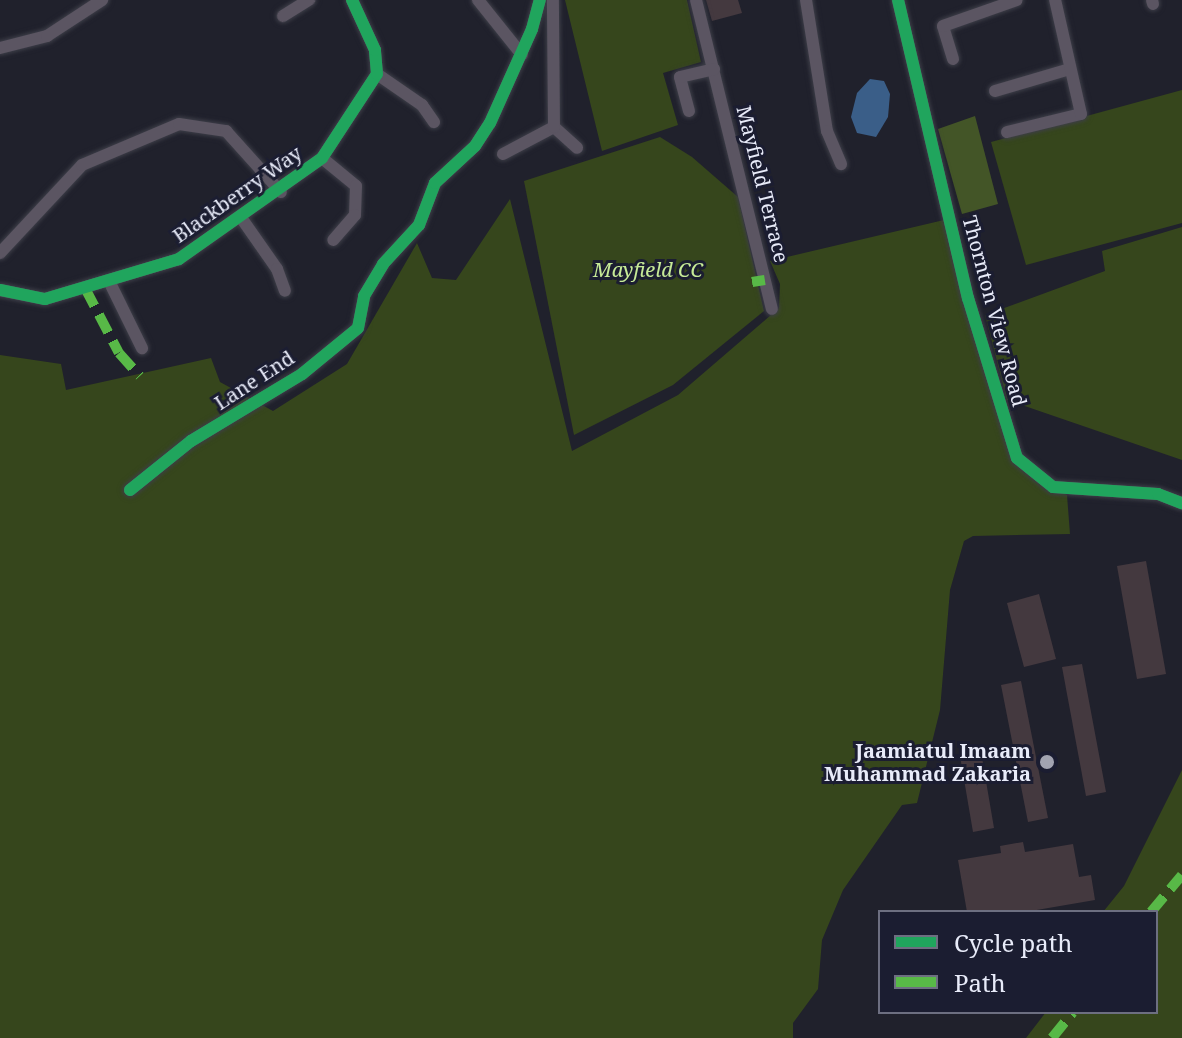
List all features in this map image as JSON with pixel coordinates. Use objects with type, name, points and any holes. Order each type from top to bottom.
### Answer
[{"type":"street","points":[[0,48],[47,36],[102,0]]},
{"type":"street","points":[[283,16],[309,0]]},
{"type":"street","points":[[352,0],[375,50],[377,74],[422,105],[434,122]]},
{"type":"street","points":[[478,0],[522,55]]},
{"type":"street","name":"Lane End","points":[[130,490],[191,441],[302,374],[358,328],[364,296],[383,264],[419,225],[435,183],[475,146],[522,55],[540,0]]},
{"type":"street","points":[[553,0],[554,127],[577,148]]},
{"type":"street","name":"Mayfield Terrace","points":[[696,0],[772,309]]},
{"type":"street","points":[[806,0],[827,131],[841,164]]},
{"type":"street","name":"Thornton View Road","points":[[898,0],[968,298],[1017,458],[1053,487],[1158,494],[1182,503]]},
{"type":"street","points":[[953,59],[943,26],[1017,0]]},
{"type":"street","points":[[1007,132],[1081,114],[1055,0]]},
{"type":"street","points":[[689,111],[680,77],[714,69]]},
{"type":"street","points":[[995,91],[1070,69]]},
{"type":"street","name":"Blackberry Way","points":[[0,290],[45,299],[179,259],[281,192],[322,158],[377,74]]},
{"type":"street","points":[[0,253],[82,165],[179,124],[226,131],[281,192]]},
{"type":"street","points":[[503,154],[554,127]]},
{"type":"street","points":[[322,158],[356,186],[355,215],[333,240]]},
{"type":"street","points":[[242,219],[277,269],[285,291]]},
{"type":"street","points":[[109,281],[142,348]]},
{"type":"green space","points":[[565,0],[687,0],[701,62],[663,73],[678,125],[602,151]]},
{"type":"green space","points":[[1182,90],[1182,223],[1026,265],[991,142]]},
{"type":"green space","points":[[975,116],[998,204],[962,214],[938,129]]},
{"type":"green space","name":"Mayfield CC","points":[[660,137],[692,157],[738,197],[764,311],[673,385],[574,435],[524,181]]},
{"type":"green space","points":[[510,199],[572,451],[678,395],[779,308],[780,284],[770,261],[944,220],[1008,443],[1040,481],[1067,495],[1070,534],[973,536],[964,541],[950,590],[940,710],[917,803],[902,805],[843,890],[822,940],[818,989],[793,1023],[793,1038],[0,1038],[0,355],[61,364],[66,390],[211,358],[220,382],[273,411],[347,364],[417,243],[432,278],[456,280]]},
{"type":"green space","points":[[1182,227],[1182,460],[1007,400],[985,315],[1105,271],[1102,251]]},
{"type":"green space","points":[[1182,770],[1182,1038],[1026,1038],[1044,1014],[1158,1014],[1158,910],[1105,910],[1124,886]]},
{"type":"water","points":[[870,79],[884,81],[890,94],[888,117],[876,137],[857,133],[851,117],[857,93]]},
{"type":"building","points":[[706,0],[738,0],[742,13],[712,21]]},
{"type":"building","points":[[1146,561],[1166,674],[1137,679],[1117,566]]},
{"type":"building","points":[[1039,594],[1056,659],[1024,667],[1007,603]]},
{"type":"building","points":[[1082,664],[1106,792],[1086,796],[1062,667]]},
{"type":"building","points":[[1021,681],[1048,818],[1028,822],[1001,685]]},
{"type":"building","points":[[980,746],[994,828],[973,832],[959,750]]},
{"type":"building","points":[[1023,842],[1025,852],[1073,844],[1079,877],[1091,875],[1095,900],[1037,910],[967,910],[958,860],[1001,853],[1000,846]]},
{"type":"marked path","points":[[752,282],[765,280]]},
{"type":"marked path","points":[[85,288],[119,353],[140,376]]},
{"type":"marked path","points":[[1153,910],[1182,875]]},
{"type":"marked path","points":[[1052,1038],[1071,1014]]},
{"type":"cycle path","points":[[0,290],[45,299],[179,259],[322,158],[377,74],[375,50],[352,0]]},
{"type":"cycle path","points":[[130,490],[191,441],[302,374],[358,328],[364,296],[383,264],[419,225],[435,183],[475,146],[490,123],[532,29],[540,0]]},
{"type":"cycle path","points":[[898,0],[968,298],[1017,458],[1053,487],[1158,494],[1182,503]]},
{"type":"place","name":"Jaamiatul Imaam Muhammad Zakaria","points":[[1047,762]]}]
